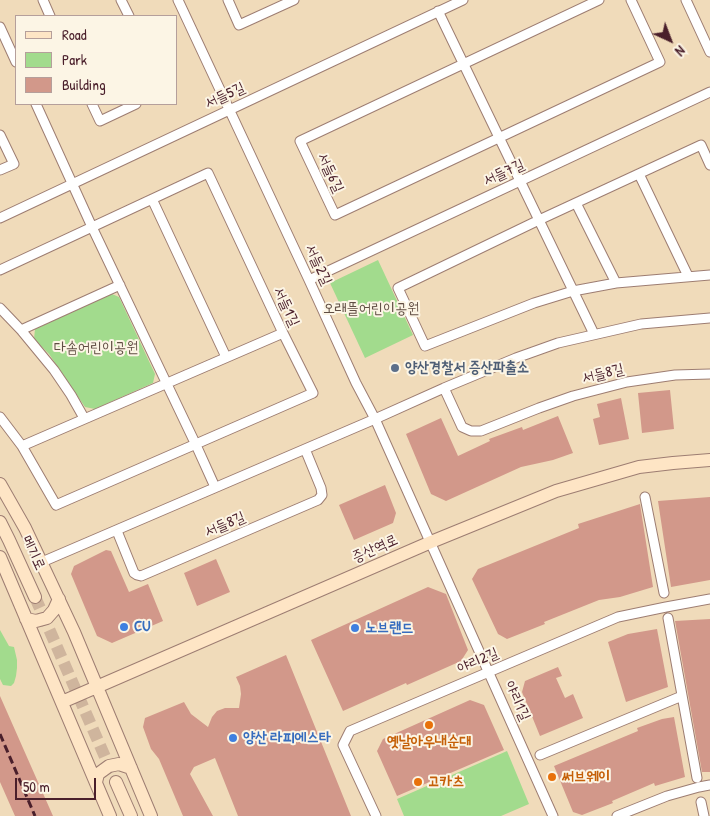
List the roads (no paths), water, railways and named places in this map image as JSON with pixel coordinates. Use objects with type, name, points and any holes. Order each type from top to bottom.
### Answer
[{"type":"street","points":[[43,0],[50,15]]},
{"type":"street","points":[[121,0],[128,15]]},
{"type":"street","name":"서들2길","points":[[178,0],[431,542]]},
{"type":"street","points":[[228,0],[240,25],[294,0]]},
{"type":"street","name":"서들5길","points":[[0,218],[463,0]]},
{"type":"street","name":"서들6길","points":[[598,0],[300,141],[335,215],[660,62],[631,0]]},
{"type":"street","points":[[686,0],[710,52]]},
{"type":"street","points":[[438,11],[594,334]]},
{"type":"street","points":[[0,27],[15,60]]},
{"type":"street","name":"서들7길","points":[[309,280],[710,92]]},
{"type":"street","points":[[36,105],[215,487]]},
{"type":"street","points":[[92,105],[100,121],[134,105]]},
{"type":"street","points":[[0,135],[14,164],[0,170]]},
{"type":"street","points":[[710,165],[701,145],[398,288],[425,346],[534,303],[573,291],[616,283],[710,275]]},
{"type":"street","name":"서들1길","points":[[0,270],[208,173],[313,393],[56,505],[22,446],[0,417]]},
{"type":"street","points":[[639,174],[688,276]]},
{"type":"street","points":[[152,199],[226,357]]},
{"type":"street","points":[[576,203],[616,283]]},
{"type":"street","points":[[21,330],[120,285]]},
{"type":"street","points":[[0,308],[54,370],[84,418]]},
{"type":"street","points":[[42,562],[516,358],[558,343],[641,324],[710,318]]},
{"type":"street","points":[[22,446],[283,333]]},
{"type":"street","name":"서들8길","points":[[444,388],[462,427],[471,431],[482,431],[573,396],[626,382],[675,375],[710,374]]},
{"type":"street","name":"서들8길","points":[[117,531],[134,573],[141,576],[318,500],[322,495],[321,488],[305,449]]},
{"type":"street","name":"증산역로","points":[[62,702],[431,542],[556,491],[639,467],[673,462],[710,460]]},
{"type":"street","points":[[0,484],[26,528],[74,632],[151,816]]},
{"type":"street","points":[[645,497],[664,593]]},
{"type":"street","name":"메기로","points":[[0,522],[35,597]]},
{"type":"street","name":"야리1길","points":[[431,542],[553,816]]},
{"type":"street","points":[[0,557],[110,816]]},
{"type":"street","name":"야리2길","points":[[376,816],[343,745],[350,731],[618,617],[666,606],[710,599]]},
{"type":"street","points":[[26,619],[36,621],[47,618],[59,600]]},
{"type":"street","points":[[668,618],[697,778]]},
{"type":"street","points":[[540,755],[682,696]]},
{"type":"street","points":[[96,782],[98,774],[109,766],[119,764],[130,768]]},
{"type":"street","points":[[116,782],[131,816]]},
{"type":"street","points":[[617,816],[667,796],[710,785]]},
{"type":"street","points":[[701,802],[704,816]]},
{"type":"tunnel","points":[[35,597],[116,782]]},
{"type":"railway","points":[[0,734],[35,816]]},
{"type":"place","name":"양산경찰서 증산파출소","points":[[395,368]]},
{"type":"place","name":"CU","points":[[124,627]]},
{"type":"place","name":"노브랜드","points":[[355,628]]},
{"type":"place","name":"옛날아우내순대","points":[[429,725]]},
{"type":"place","name":"양산 라피에스타","points":[[233,738]]},
{"type":"place","name":"써브웨이","points":[[552,777]]},
{"type":"place","name":"고카츠","points":[[418,782]]},
{"type":"park label","name":"오래뜰어린이공원","points":[[371,309]]},
{"type":"park label","name":"다솜어린이공원","points":[[96,348]]}]
